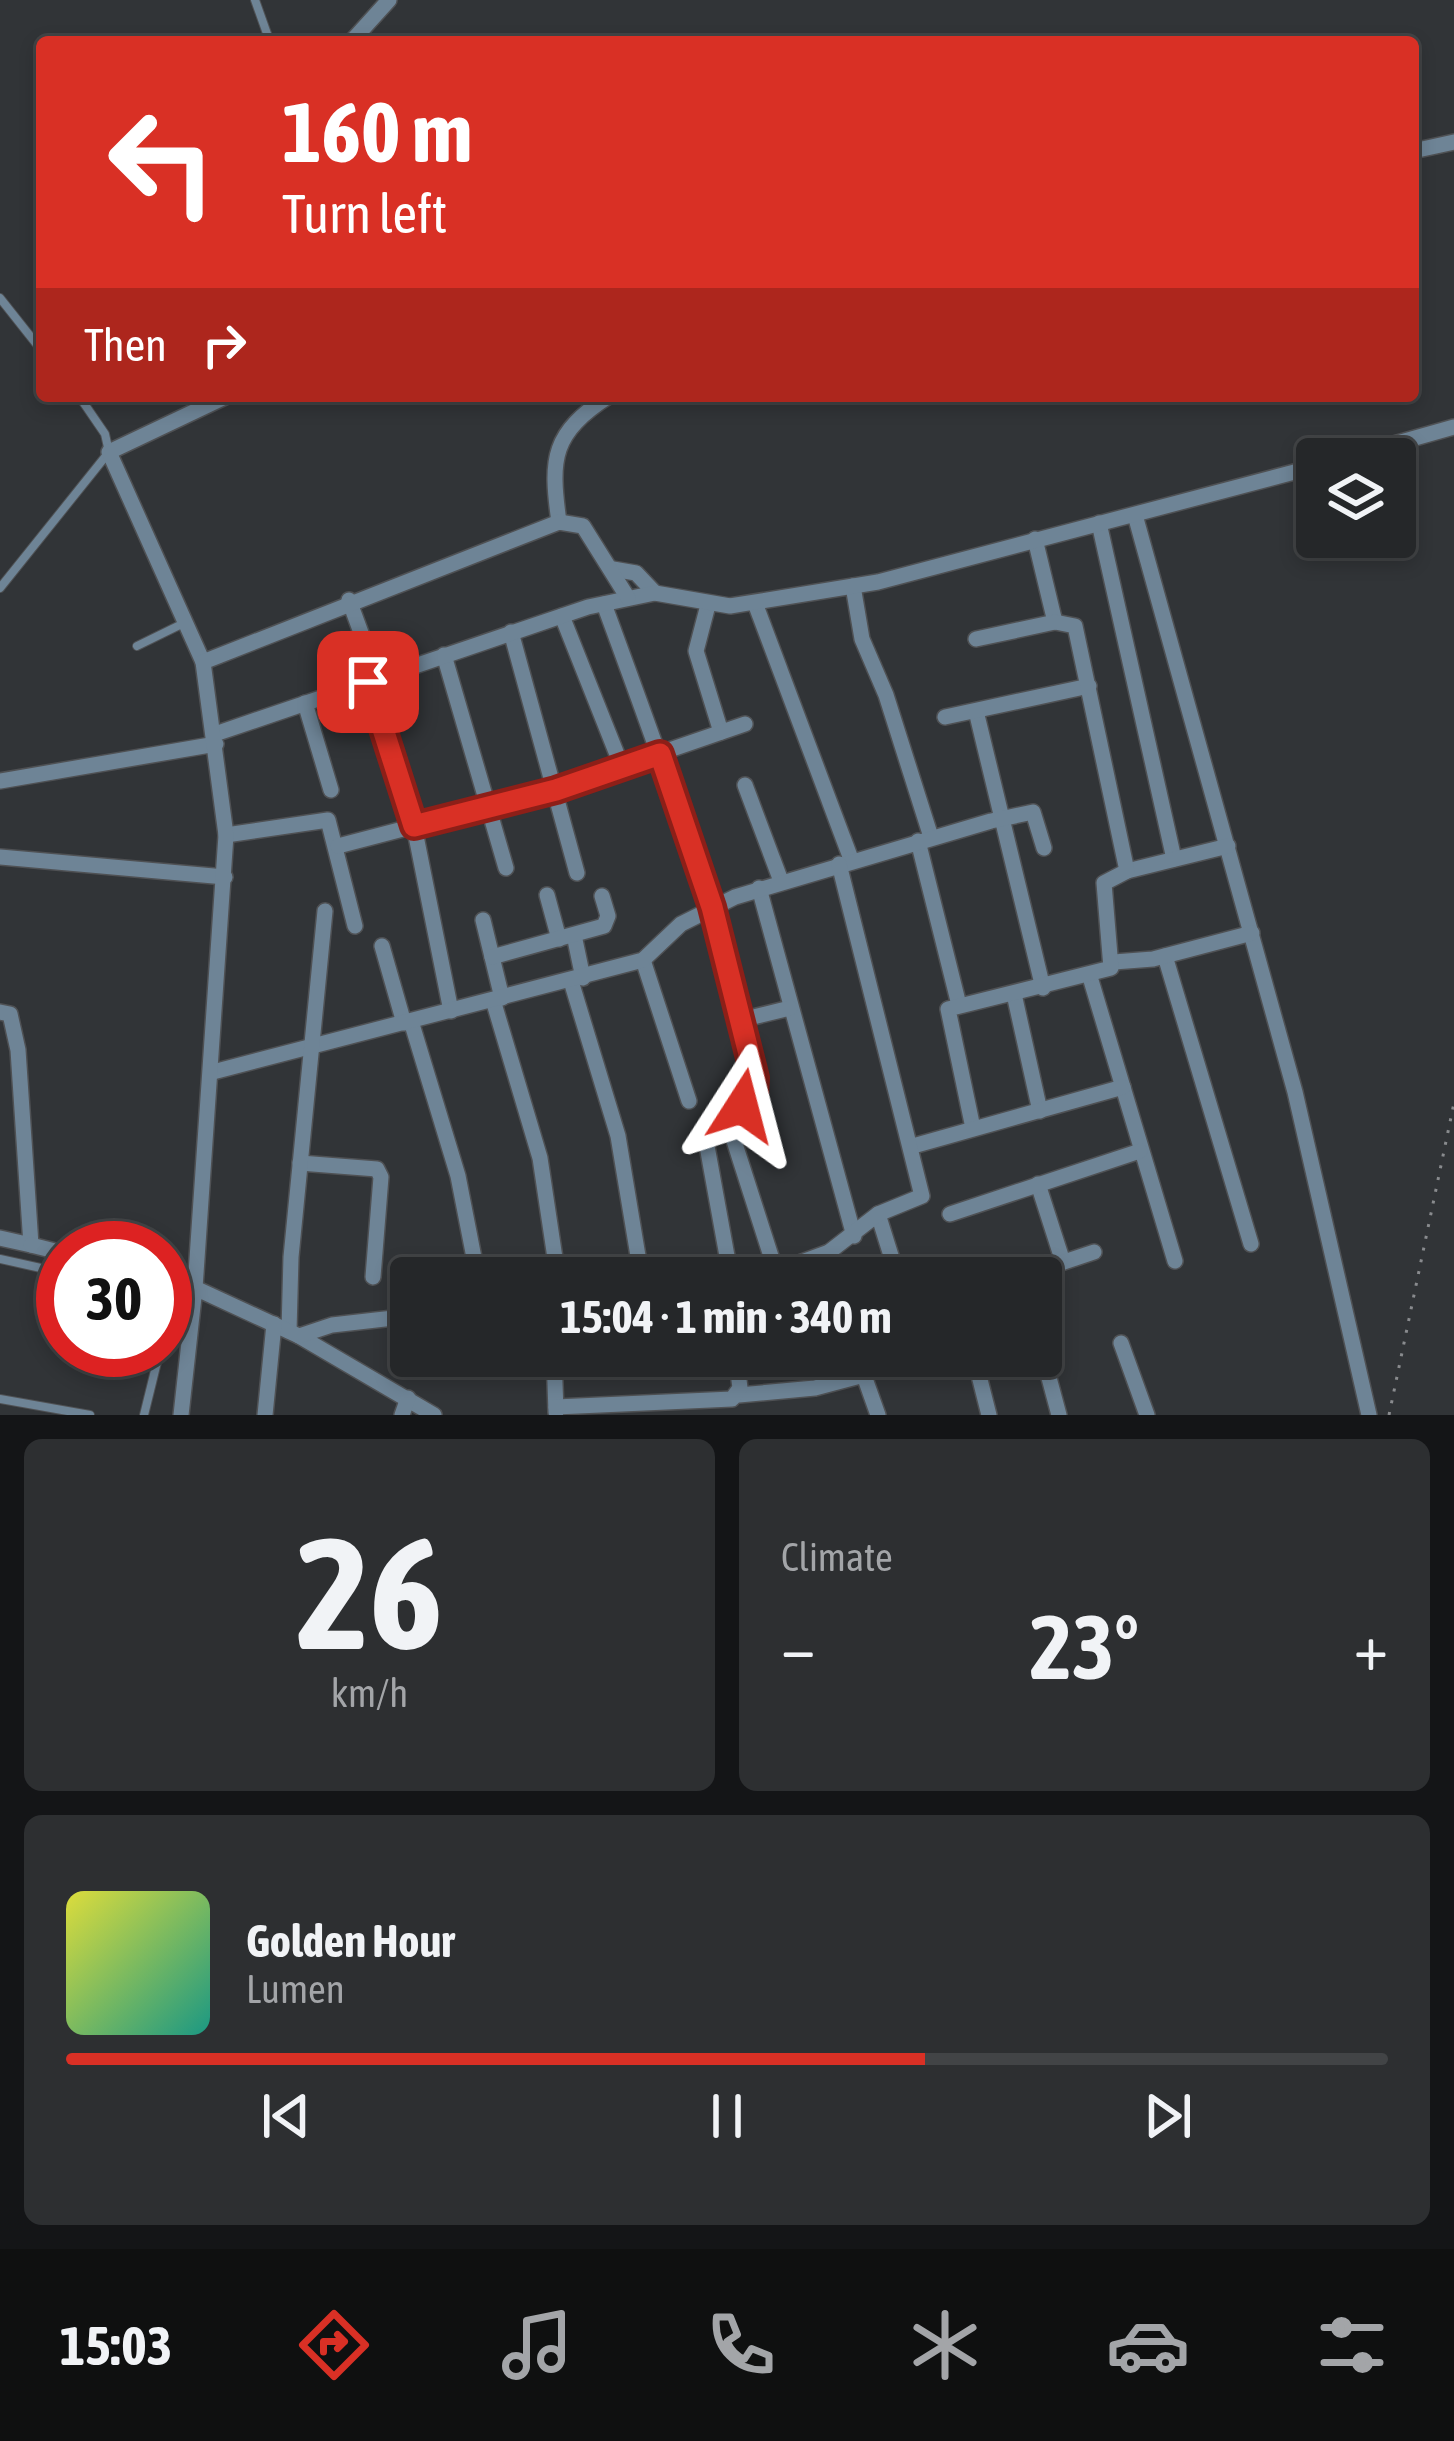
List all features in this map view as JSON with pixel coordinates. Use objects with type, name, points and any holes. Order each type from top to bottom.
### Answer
[{"type":"street","points":[[356,36],[389,0]]},
{"type":"street","points":[[1419,151],[1454,142]]},
{"type":"street","points":[[181,1415],[213,1072],[226,835],[203,662],[110,452],[214,402]]},
{"type":"street","points":[[560,522],[553,469],[557,450],[580,414],[599,402]]},
{"type":"street","points":[[1415,438],[1454,427]]},
{"type":"street","points":[[0,781],[215,739],[444,655],[628,598],[655,593],[708,605],[755,603],[853,586],[1296,472]]},
{"type":"street","points":[[1135,515],[1295,1091],[1369,1415]]},
{"type":"street","points":[[203,662],[349,600],[560,522],[584,526],[628,598]]},
{"type":"street","points":[[1099,523],[1174,859]]},
{"type":"street","points":[[1035,539],[1055,622]]},
{"type":"street","points":[[614,569],[636,573],[655,593]]},
{"type":"street","points":[[853,586],[862,639],[886,695],[925,839],[959,1005]]},
{"type":"street","points":[[349,600],[414,826],[452,1011]]},
{"type":"street","points":[[755,603],[845,861],[922,1196],[878,1214],[854,1236],[817,1257]]},
{"type":"street","points":[[604,604],[712,907],[741,1020],[758,1088],[728,1122],[772,1257]]},
{"type":"street","points":[[708,605],[696,651],[721,732]]},
{"type":"street","points":[[562,616],[622,767]]},
{"type":"street","points":[[976,639],[1055,622],[1075,626],[1127,871]]},
{"type":"street","points":[[512,632],[577,873]]},
{"type":"street","points":[[444,655],[506,868]]},
{"type":"street","points":[[945,717],[1089,686]]},
{"type":"street","points":[[305,703],[331,790]]},
{"type":"street","points":[[976,711],[1043,988]]},
{"type":"street","points":[[338,846],[556,790],[745,724]]},
{"type":"street","points":[[745,785],[781,881]]},
{"type":"street","points":[[213,1072],[643,960],[681,924],[759,888],[1005,817],[1033,812],[1044,848]]},
{"type":"street","points":[[226,835],[321,819],[332,826],[355,926]]},
{"type":"street","points":[[1114,962],[1104,883],[1127,871],[1228,845]]},
{"type":"street","points":[[0,856],[225,877]]},
{"type":"street","points":[[759,888],[854,1236]]},
{"type":"street","points":[[547,895],[566,937],[618,1136],[638,1257]]},
{"type":"street","points":[[492,957],[608,922],[602,896]]},
{"type":"street","points":[[265,1415],[287,1330],[325,911]]},
{"type":"street","points":[[482,920],[497,999],[540,1158],[555,1257]]},
{"type":"street","points":[[973,1128],[945,1015],[959,1005],[1090,977],[1114,962],[1165,956],[1252,933]]},
{"type":"street","points":[[382,946],[461,1190],[474,1257]]},
{"type":"street","points":[[1165,956],[1251,1244]]},
{"type":"street","points":[[643,960],[689,1101]]},
{"type":"street","points":[[1090,977],[1174,1261]]},
{"type":"street","points":[[1014,994],[1040,1111]]},
{"type":"street","points":[[741,1020],[790,1008]]},
{"type":"street","points":[[0,1012],[10,1014],[18,1050],[32,1245]]},
{"type":"street","points":[[913,1146],[1123,1087]]},
{"type":"street","points":[[707,1146],[726,1257]]},
{"type":"street","points":[[950,1214],[1140,1151]]},
{"type":"street","points":[[300,1163],[377,1169],[381,1177],[373,1276]]},
{"type":"street","points":[[1038,1184],[1063,1262],[1094,1252]]},
{"type":"street","points":[[878,1214],[891,1257]]},
{"type":"street","points":[[0,1238],[36,1246]]},
{"type":"street","points":[[829,1252],[830,1257]]},
{"type":"street","points":[[192,1287],[287,1330],[434,1415]]},
{"type":"street","points":[[287,1330],[390,1318]]},
{"type":"street","points":[[1120,1343],[1147,1415]]},
{"type":"street","points":[[555,1377],[556,1411],[711,1407],[739,1395],[815,1388],[856,1377]]},
{"type":"street","points":[[738,1377],[739,1395]]},
{"type":"street","points":[[864,1377],[872,1413]]},
{"type":"street","points":[[979,1377],[989,1415]]},
{"type":"street","points":[[1049,1377],[1059,1415]]},
{"type":"street","points":[[402,1415],[408,1398]]},
{"type":"lane","points":[[255,0],[268,36]]},
{"type":"lane","points":[[0,298],[36,343]]},
{"type":"lane","points":[[0,588],[110,452],[105,434],[83,402]]},
{"type":"lane","points":[[137,646],[186,622]]},
{"type":"lane","points":[[0,1259],[36,1267]]},
{"type":"lane","points":[[145,1415],[154,1377]]},
{"type":"lane","points":[[0,1399],[90,1415]]},
{"type":"path","points":[[1389,1415],[1454,1103]]},
{"type":"route","points":[[368,682],[414,826],[556,790],[660,754],[712,907],[758,1088],[742,1106]]}]
